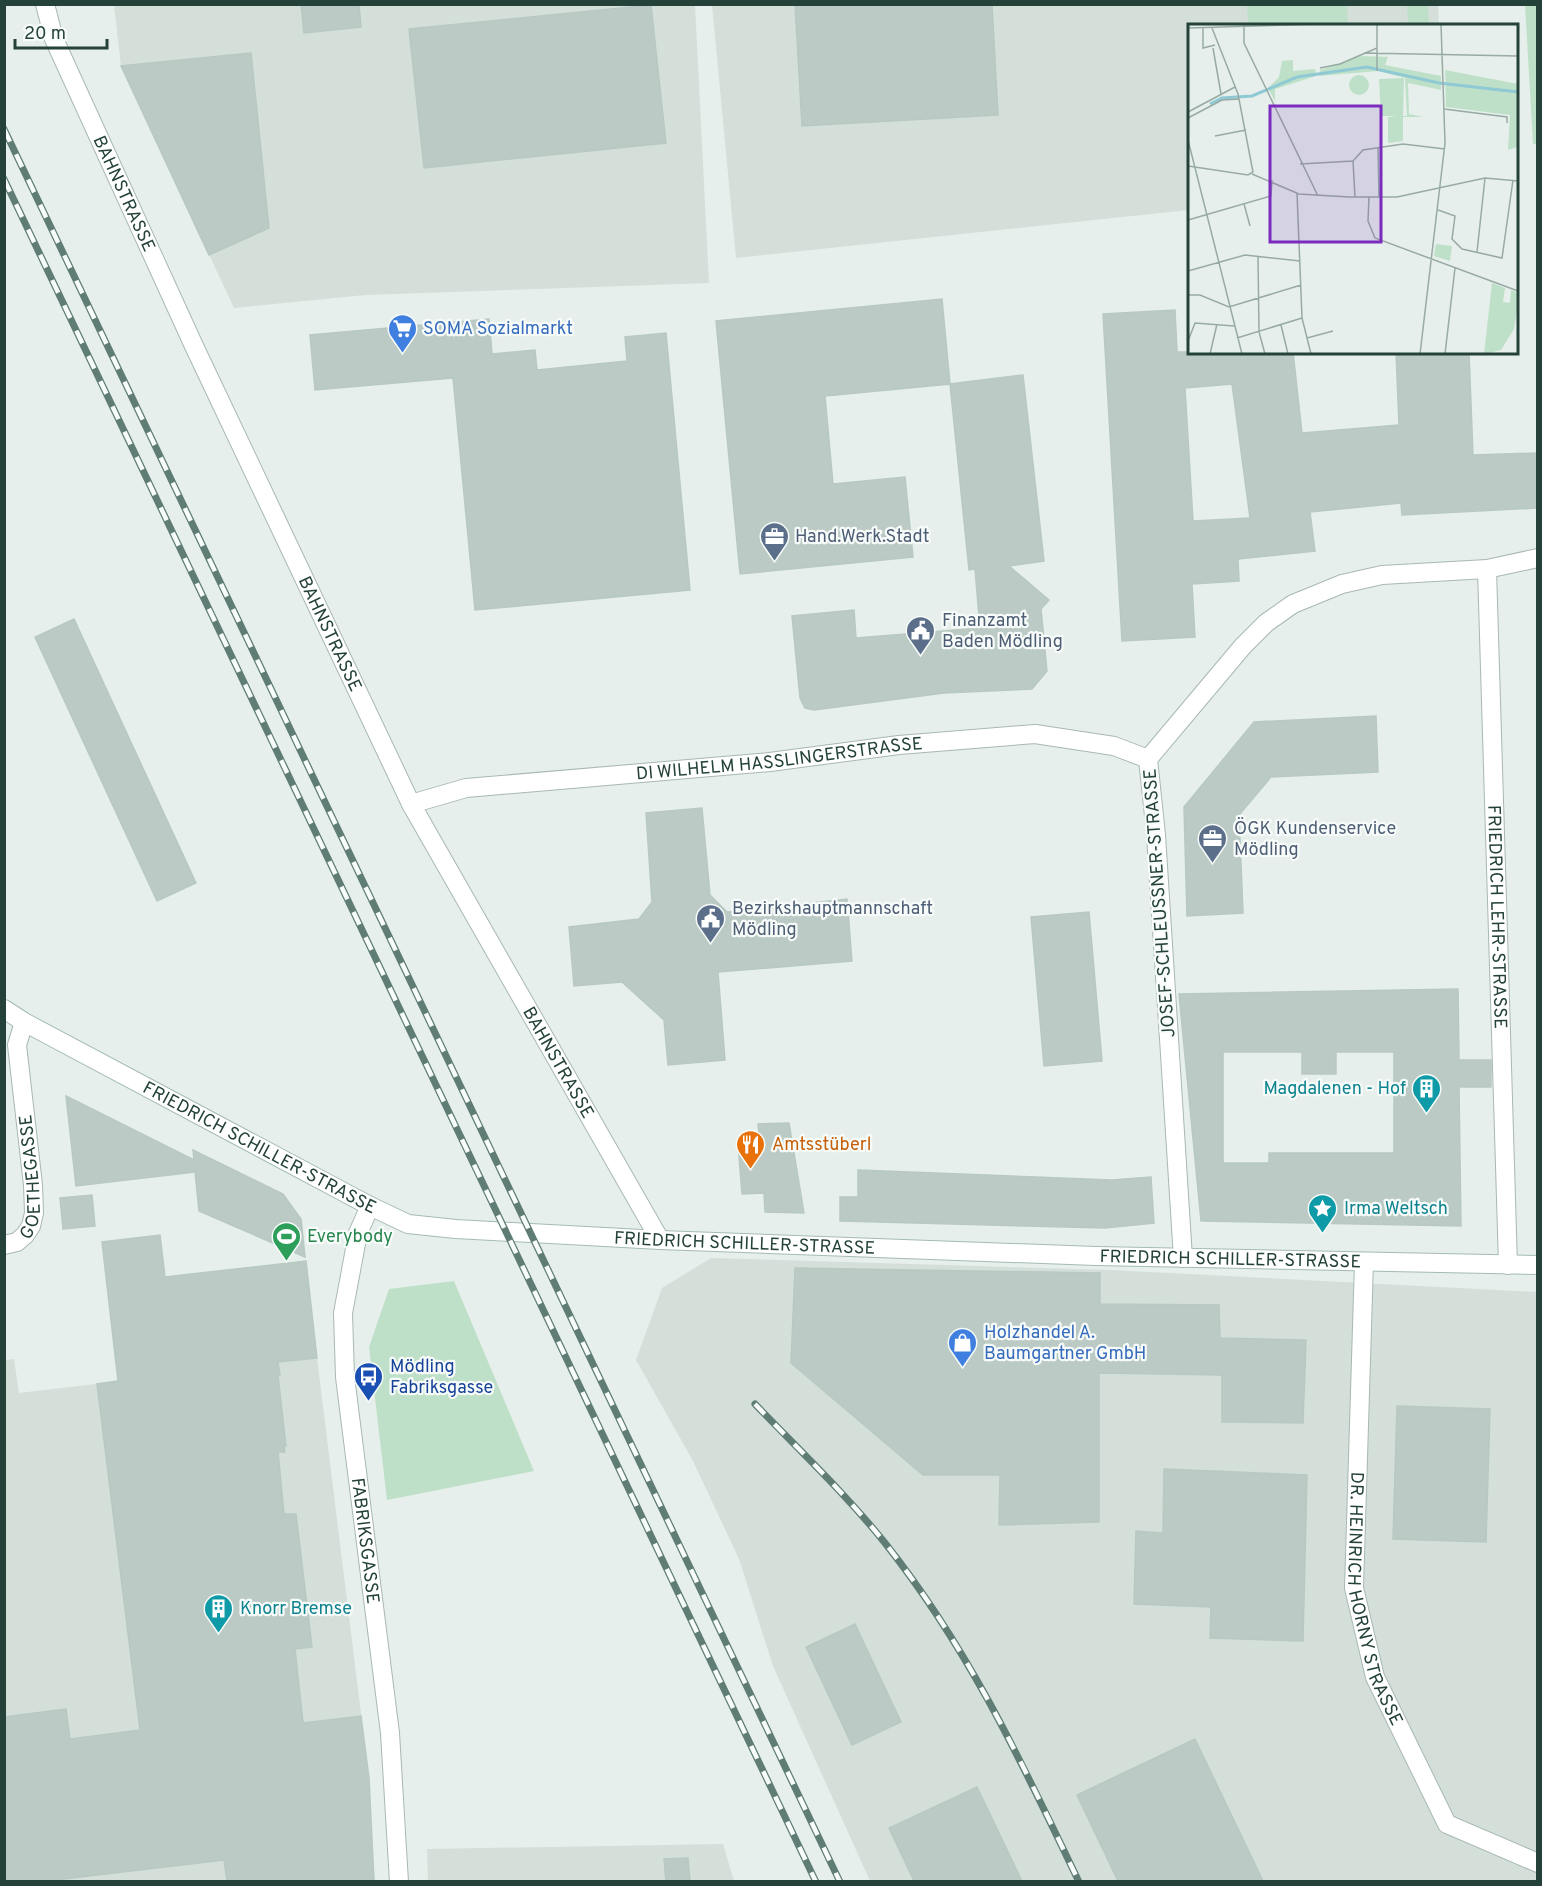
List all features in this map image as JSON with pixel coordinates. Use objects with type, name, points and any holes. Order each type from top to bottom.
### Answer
[{"type":"street","name":"BAHNSTRASSE","points":[[45,4],[54,39],[171,296],[411,804],[660,1240]]},
{"type":"street","name":"JOSEF-SCHLEUSSNER-STRASSE","points":[[1184,1258],[1156,835],[1148,759],[1243,646],[1266,623],[1293,604],[1342,584],[1382,575],[1487,568],[1538,558]]},
{"type":"street","name":"FRIEDRICH LEHR-STRASSE","points":[[1487,568],[1508,1265]]},
{"type":"street","name":"DI WILHELM HASSLINGERSTRASSE","points":[[411,804],[466,789],[770,762],[899,745],[1035,734],[1114,746],[1148,759]]},
{"type":"street","name":"FRIEDRICH SCHILLER-STRASSE","points":[[4,1009],[24,1022],[408,1224],[456,1229],[660,1240],[1184,1258],[1538,1265]]},
{"type":"street","name":"GOETHEGASSE","points":[[4,1245],[17,1242],[25,1235],[31,1226],[34,1213],[17,1045],[24,1022]]},
{"type":"street","name":"FABRIKSGASSE","points":[[370,1206],[358,1233],[343,1313],[345,1377],[390,1732],[399,1881]]},
{"type":"street","name":"DR. HEINRICH HORNY STRASSE","points":[[1364,1262],[1354,1588],[1375,1677],[1447,1824],[1538,1863]]},
{"type":"shaded area","points":[[1438,4],[1439,24],[1188,24],[1188,210],[736,258],[712,5]]},
{"type":"shaded area","points":[[114,5],[695,5],[709,283],[365,295],[234,308],[121,66]]},
{"type":"shaded area","points":[[711,1258],[1111,1270],[1537,1292],[1537,1881],[870,1881],[773,1666],[739,1559],[693,1461],[636,1360],[662,1288]]},
{"type":"shaded area","points":[[317,1358],[369,1778],[374,1881],[5,1881],[4,1360],[14,1359],[19,1393]]},
{"type":"shaded area","points":[[723,1844],[734,1881],[428,1881],[427,1849]]},
{"type":"green space","points":[[1247,5],[1347,5],[1348,24],[1248,24]]},
{"type":"green space","points":[[1407,5],[1428,5],[1429,24],[1408,24]]},
{"type":"green space","points":[[1525,5],[1537,5],[1537,144],[1533,144]]},
{"type":"green space","points":[[454,1281],[534,1471],[387,1500],[369,1347],[389,1289]]},
{"type":"building","points":[[301,4],[359,4],[361,27],[304,33]]},
{"type":"building","points":[[795,4],[992,4],[998,115],[802,126]]},
{"type":"building","points":[[651,5],[666,143],[424,168],[409,29]]},
{"type":"building","points":[[251,53],[269,228],[209,255],[121,66]]},
{"type":"building","points":[[942,299],[950,384],[825,396],[833,484],[905,477],[913,557],[740,574],[716,321]]},
{"type":"building","points":[[1175,310],[1177,352],[1188,352],[1188,354],[1293,354],[1302,433],[1399,425],[1396,354],[1469,354],[1473,455],[1538,453],[1538,508],[1402,515],[1401,503],[1310,512],[1315,551],[1238,559],[1239,581],[1192,584],[1195,637],[1122,641],[1103,314]],"holes":[[[1232,384],[1250,518],[1193,521],[1185,388]]]},
{"type":"building","points":[[489,319],[492,354],[535,350],[537,370],[627,361],[625,337],[666,333],[690,590],[475,610],[453,378],[315,390],[310,335]]},
{"type":"building","points":[[1023,375],[1044,561],[1009,566],[1049,600],[1041,609],[1047,671],[1032,689],[944,693],[814,710],[805,708],[800,698],[792,616],[854,610],[856,638],[980,628],[975,569],[969,570],[950,384]]},
{"type":"building","points":[[74,619],[196,883],[157,901],[35,637]]},
{"type":"building","name":"ÖGK Kundenservice Mödling","points":[[1376,716],[1378,772],[1271,777],[1239,815],[1243,913],[1187,916],[1184,807],[1254,722]]},
{"type":"building","name":"Bezirkshauptmannschaft Mödling","points":[[702,808],[710,895],[727,912],[847,899],[852,961],[718,972],[725,1060],[668,1065],[664,1020],[622,982],[574,986],[569,927],[639,919],[652,902],[646,813]]},
{"type":"building","points":[[1089,912],[1102,1061],[1044,1066],[1031,917]]},
{"type":"building","name":"Magdalenen - Hof","points":[[1458,989],[1459,1060],[1491,1060],[1491,1087],[1459,1087],[1461,1226],[1201,1221],[1179,994]],"holes":[[[1223,1052],[1302,1052],[1302,1074],[1336,1074],[1336,1052],[1394,1052],[1394,1153],[1269,1153],[1269,1163],[1223,1163]]]},
{"type":"building","points":[[66,1096],[194,1160],[193,1150],[283,1194],[301,1219],[305,1257],[199,1211],[195,1172],[76,1186]]},
{"type":"building","points":[[789,1123],[804,1213],[765,1212],[764,1193],[742,1194],[738,1144],[760,1143],[758,1124]]},
{"type":"building","points":[[858,1170],[1112,1180],[1151,1177],[1154,1223],[1105,1228],[840,1221],[840,1197],[858,1197]]},
{"type":"building","points":[[92,1195],[95,1226],[63,1229],[60,1198]]},
{"type":"building","name":"Knorr Bremse","points":[[160,1235],[165,1277],[306,1261],[317,1358],[278,1362],[286,1446],[284,1446],[285,1452],[278,1452],[284,1514],[296,1514],[312,1647],[295,1649],[303,1723],[361,1716],[369,1778],[374,1881],[227,1881],[224,1860],[47,1881],[4,1881],[4,1717],[66,1709],[70,1739],[140,1730],[97,1384],[118,1381],[102,1242]]},
{"type":"building","points":[[795,1268],[1100,1273],[1100,1304],[1219,1305],[1220,1338],[1306,1340],[1303,1423],[1222,1422],[1222,1375],[1099,1373],[1099,1522],[999,1525],[1000,1475],[923,1475],[791,1363]]},
{"type":"building","points":[[1397,1406],[1490,1409],[1486,1542],[1393,1539]]},
{"type":"building","points":[[1164,1469],[1307,1475],[1303,1641],[1210,1638],[1211,1607],[1134,1604],[1136,1531],[1163,1533]]},
{"type":"building","points":[[855,1624],[901,1722],[852,1745],[806,1647]]},
{"type":"building","points":[[1195,1739],[1263,1881],[1118,1881],[1077,1795]]},
{"type":"building","points":[[977,1787],[1022,1881],[914,1881],[889,1828]]},
{"type":"building","points":[[688,1858],[690,1881],[666,1881],[664,1859]]},
{"type":"railway","points":[[4,129],[840,1882]]},
{"type":"railway","points":[[4,179],[816,1882]]},
{"type":"railway","points":[[755,1404],[822,1472],[885,1543],[943,1624],[992,1707],[1079,1882]]},
{"type":"place","name":"SOMA Sozialmarkt","points":[[402,354]]},
{"type":"place","name":"Hand.Werk.Stadt","points":[[774,562]]},
{"type":"place","name":"Finanzamt Baden Mödling","points":[[921,656]]},
{"type":"place","name":"ÖGK Kundenservice Mödling","points":[[1213,864]]},
{"type":"place","name":"Bezirkshauptmannschaft Mödling","points":[[711,944]]},
{"type":"place","name":"Magdalenen - Hof","points":[[1427,1114]]},
{"type":"place","name":"Amtsstüberl","points":[[751,1170]]},
{"type":"place","name":"Irma Weltsch","points":[[1323,1234]]},
{"type":"place","name":"Everybody","points":[[286,1262]]},
{"type":"place","name":"Holzhandel A. Baumgartner GmbH","points":[[963,1368]]},
{"type":"place","name":"Mödling Fabriksgasse","points":[[369,1402]]},
{"type":"place","name":"Knorr Bremse","points":[[219,1634]]}]
